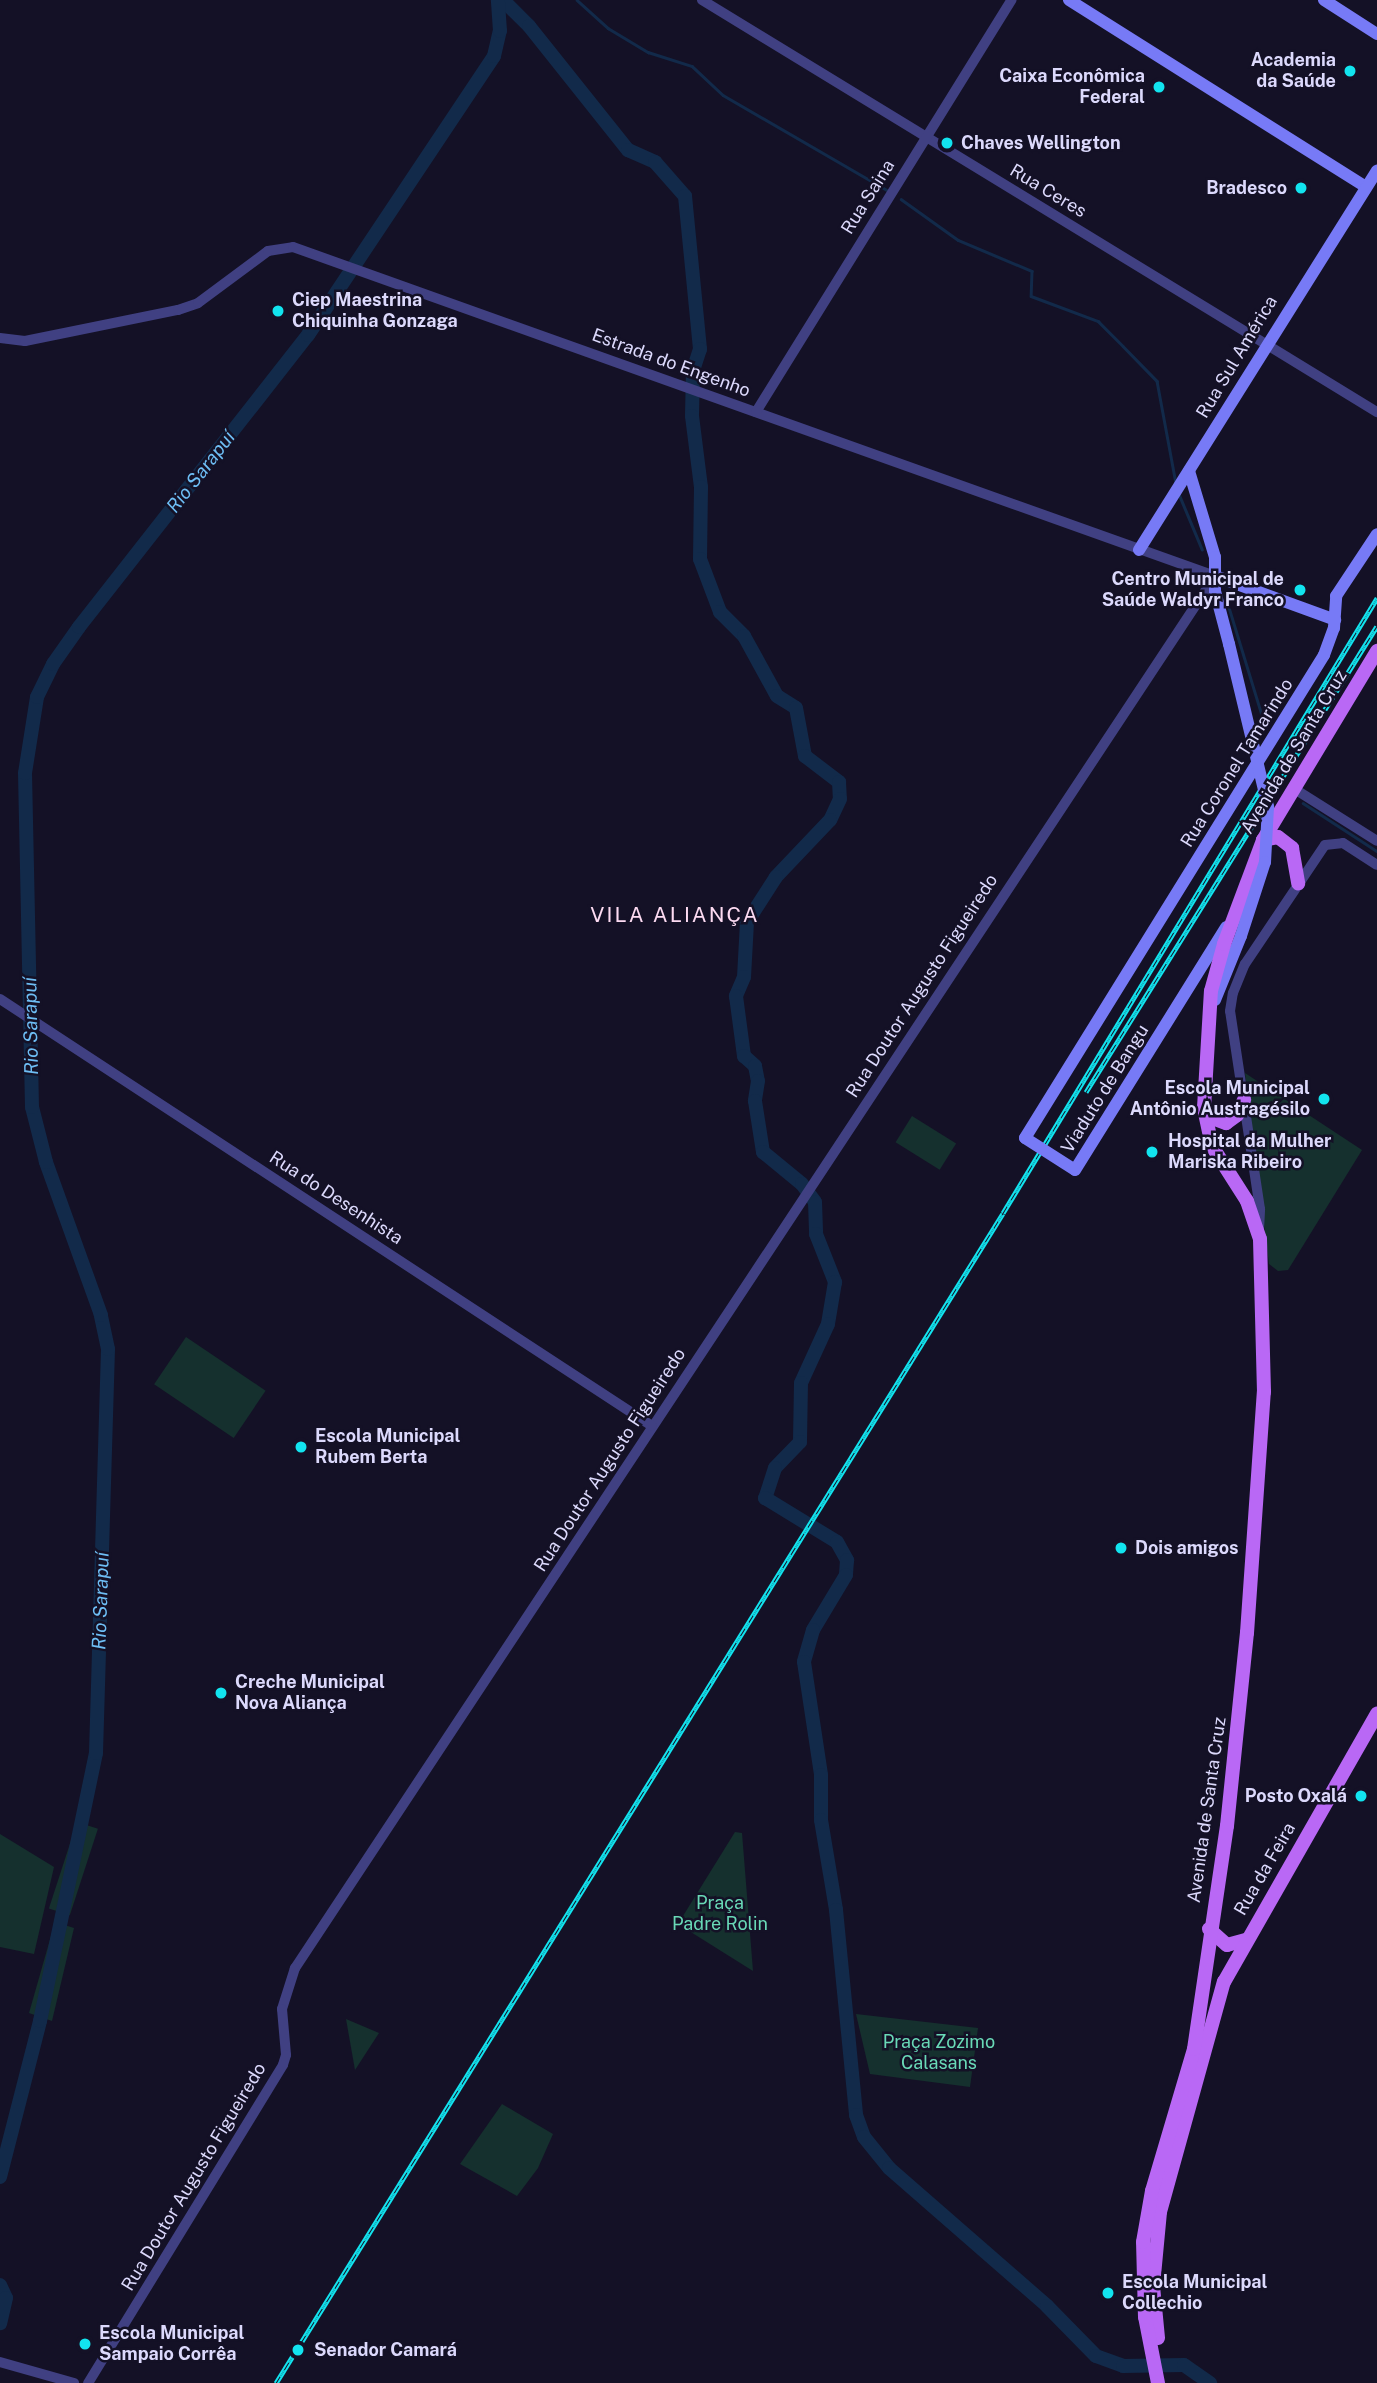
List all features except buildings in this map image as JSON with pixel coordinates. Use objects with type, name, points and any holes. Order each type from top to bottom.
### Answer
[{"type":"main road","points":[[1069,0],[1366,187]]},
{"type":"main road","points":[[1324,0],[1377,34]]},
{"type":"main road","name":"Rua Sul América","points":[[1139,550],[1265,343],[1377,170]]},
{"type":"main road","points":[[1185,476],[1215,557],[1214,576],[1268,807],[1260,885],[1209,1016]]},
{"type":"main road","name":"Rua Coronel Tamarindo","points":[[1107,1004],[1324,655],[1335,620],[1336,596],[1377,534]]},
{"type":"main road","name":"Estrada do Engenho","points":[[1214,576],[1335,620]]},
{"type":"main road","name":"Avenida de Santa Cruz","points":[[1161,2379],[1141,2275],[1143,2242],[1152,2191],[1194,2049],[1236,1751],[1264,1392],[1259,1234],[1247,1200],[1212,1146],[1204,1108],[1209,1016],[1216,968],[1263,840],[1377,651]]},
{"type":"main road","points":[[1263,840],[1278,837],[1292,848],[1298,883]]},
{"type":"main road","name":"Viaduto de Bangu","points":[[1107,1004],[1025,1138],[1075,1170],[1234,915]]},
{"type":"main road","points":[[1204,1108],[1226,1123],[1237,1115],[1244,1100]]},
{"type":"main road","name":"Rua da Feira","points":[[1205,2052],[1224,1982],[1377,1714]]},
{"type":"main road","points":[[1209,1929],[1227,1945],[1246,1940]]},
{"type":"main road","name":"Avenida de Santa Cruz","points":[[1157,2355],[1153,2286],[1160,2212],[1205,2052]]},
{"type":"street","name":"Rua Ceres","points":[[702,0],[1377,412]]},
{"type":"street","name":"Rua Saina","points":[[756,412],[1011,0]]},
{"type":"street","name":"Estrada do Engenho","points":[[0,338],[24,341],[178,310],[198,303],[255,259],[278,248],[293,247],[1214,576]]},
{"type":"street","name":"Rua Doutor Augusto Figueiredo","points":[[88,2383],[277,2077],[286,2055],[282,2009],[295,1968],[1214,576]]},
{"type":"street","points":[[1293,788],[1377,841]]},
{"type":"street","name":"Avenida de Santa Cruz","points":[[1259,1234],[1260,1209],[1230,1011],[1239,977],[1325,845],[1338,842],[1377,865]]},
{"type":"street","name":"Rua do Desenhista","points":[[0,999],[652,1426]]},
{"type":"street","points":[[0,2362],[74,2383]]},
{"type":"green space","points":[[1245,1073],[1362,1150],[1288,1270],[1278,1271],[1269,1264]]},
{"type":"green space","points":[[912,1116],[956,1144],[940,1170],[896,1142]]},
{"type":"green space","points":[[186,1337],[266,1391],[234,1438],[154,1384]]},
{"type":"green space","points":[[77,1822],[98,1829],[70,1915],[49,1909]]},
{"type":"green space","name":"Praça Padre Rolin","points":[[735,1832],[742,1833],[753,1971],[678,1924]]},
{"type":"green space","points":[[0,1834],[54,1867],[34,1954],[0,1947]]},
{"type":"green space","points":[[55,1922],[74,1928],[52,2021],[29,2013]]},
{"type":"green space","name":"Praça Zozimo Calasans","points":[[856,2014],[978,2028],[970,2087],[870,2074]]},
{"type":"green space","points":[[346,2019],[379,2033],[355,2070]]},
{"type":"green space","points":[[502,2104],[553,2134],[538,2168],[517,2196],[460,2164]]},
{"type":"waterway","name":"Rio Sarapuí","points":[[0,2177],[40,2021],[96,1753],[108,1349],[101,1315],[46,1162],[32,1107],[25,773],[37,697],[53,664],[79,627],[308,335],[494,56],[500,31],[498,0]]},
{"type":"waterway","points":[[503,0],[529,26],[628,150],[655,162],[685,196],[700,349],[693,371],[692,416],[701,487],[700,559],[720,612],[744,636],[777,696],[796,708],[805,756],[839,782],[840,799],[830,820],[776,877],[747,922],[744,977],[736,996],[744,1056],[755,1066],[758,1081],[755,1101],[763,1152],[802,1184],[815,1202],[816,1234],[835,1282],[828,1324],[801,1383],[800,1442],[775,1468],[765,1498],[837,1542],[847,1560],[846,1575],[813,1630],[804,1662],[821,1775],[821,1820],[836,1910],[856,2115],[864,2137],[889,2168],[1047,2306],[1096,2356],[1123,2366],[1184,2365],[1210,2383]]},
{"type":"waterway","points":[[577,0],[608,28],[648,52],[692,66],[723,95],[887,190]]},
{"type":"waterway","points":[[901,199],[958,240],[1032,271],[1031,296],[1098,321],[1157,381],[1176,484]]},
{"type":"waterway","points":[[1179,494],[1202,549]]},
{"type":"waterway","points":[[1228,604],[1266,728]]},
{"type":"waterway","points":[[1303,803],[1377,851]]},
{"type":"waterway","name":"Rio Sarapuí","points":[[0,2285],[6,2298],[0,2323]]},
{"type":"railway","points":[[276,2383],[1003,1213],[1377,598]]},
{"type":"railway","points":[[1086,1092],[1377,626]]},
{"type":"place","name":"Academia da Saúde","points":[[1350,71]]},
{"type":"place","name":"Caixa Econômica Federal","points":[[1159,87]]},
{"type":"place","name":"Chaves Wellington","points":[[947,143]]},
{"type":"place","name":"Bradesco","points":[[1301,188]]},
{"type":"place","name":"Ciep Maestrina Chiquinha Gonzaga","points":[[278,311]]},
{"type":"place","name":"Centro Municipal de Saúde Waldyr Franco","points":[[1300,590]]},
{"type":"place","name":"Escola Municipal Antônio Austragésilo","points":[[1324,1099]]},
{"type":"place","name":"Hospital da Mulher Mariska Ribeiro","points":[[1152,1152]]},
{"type":"place","name":"Escola Municipal Rubem Berta","points":[[301,1447]]},
{"type":"place","name":"Dois amigos","points":[[1121,1548]]},
{"type":"place","name":"Creche Municipal Nova Aliança","points":[[221,1693]]},
{"type":"place","name":"Posto Oxalá","points":[[1361,1796]]},
{"type":"place","name":"Escola Municipal Collechio","points":[[1108,2293]]},
{"type":"place","name":"Escola Municipal Sampaio Corrêa","points":[[85,2344]]},
{"type":"place","name":"Senador Camará","points":[[298,2350]]},
{"type":"district","name":"VILA ALIANÇA","points":[[675,915]]}]
